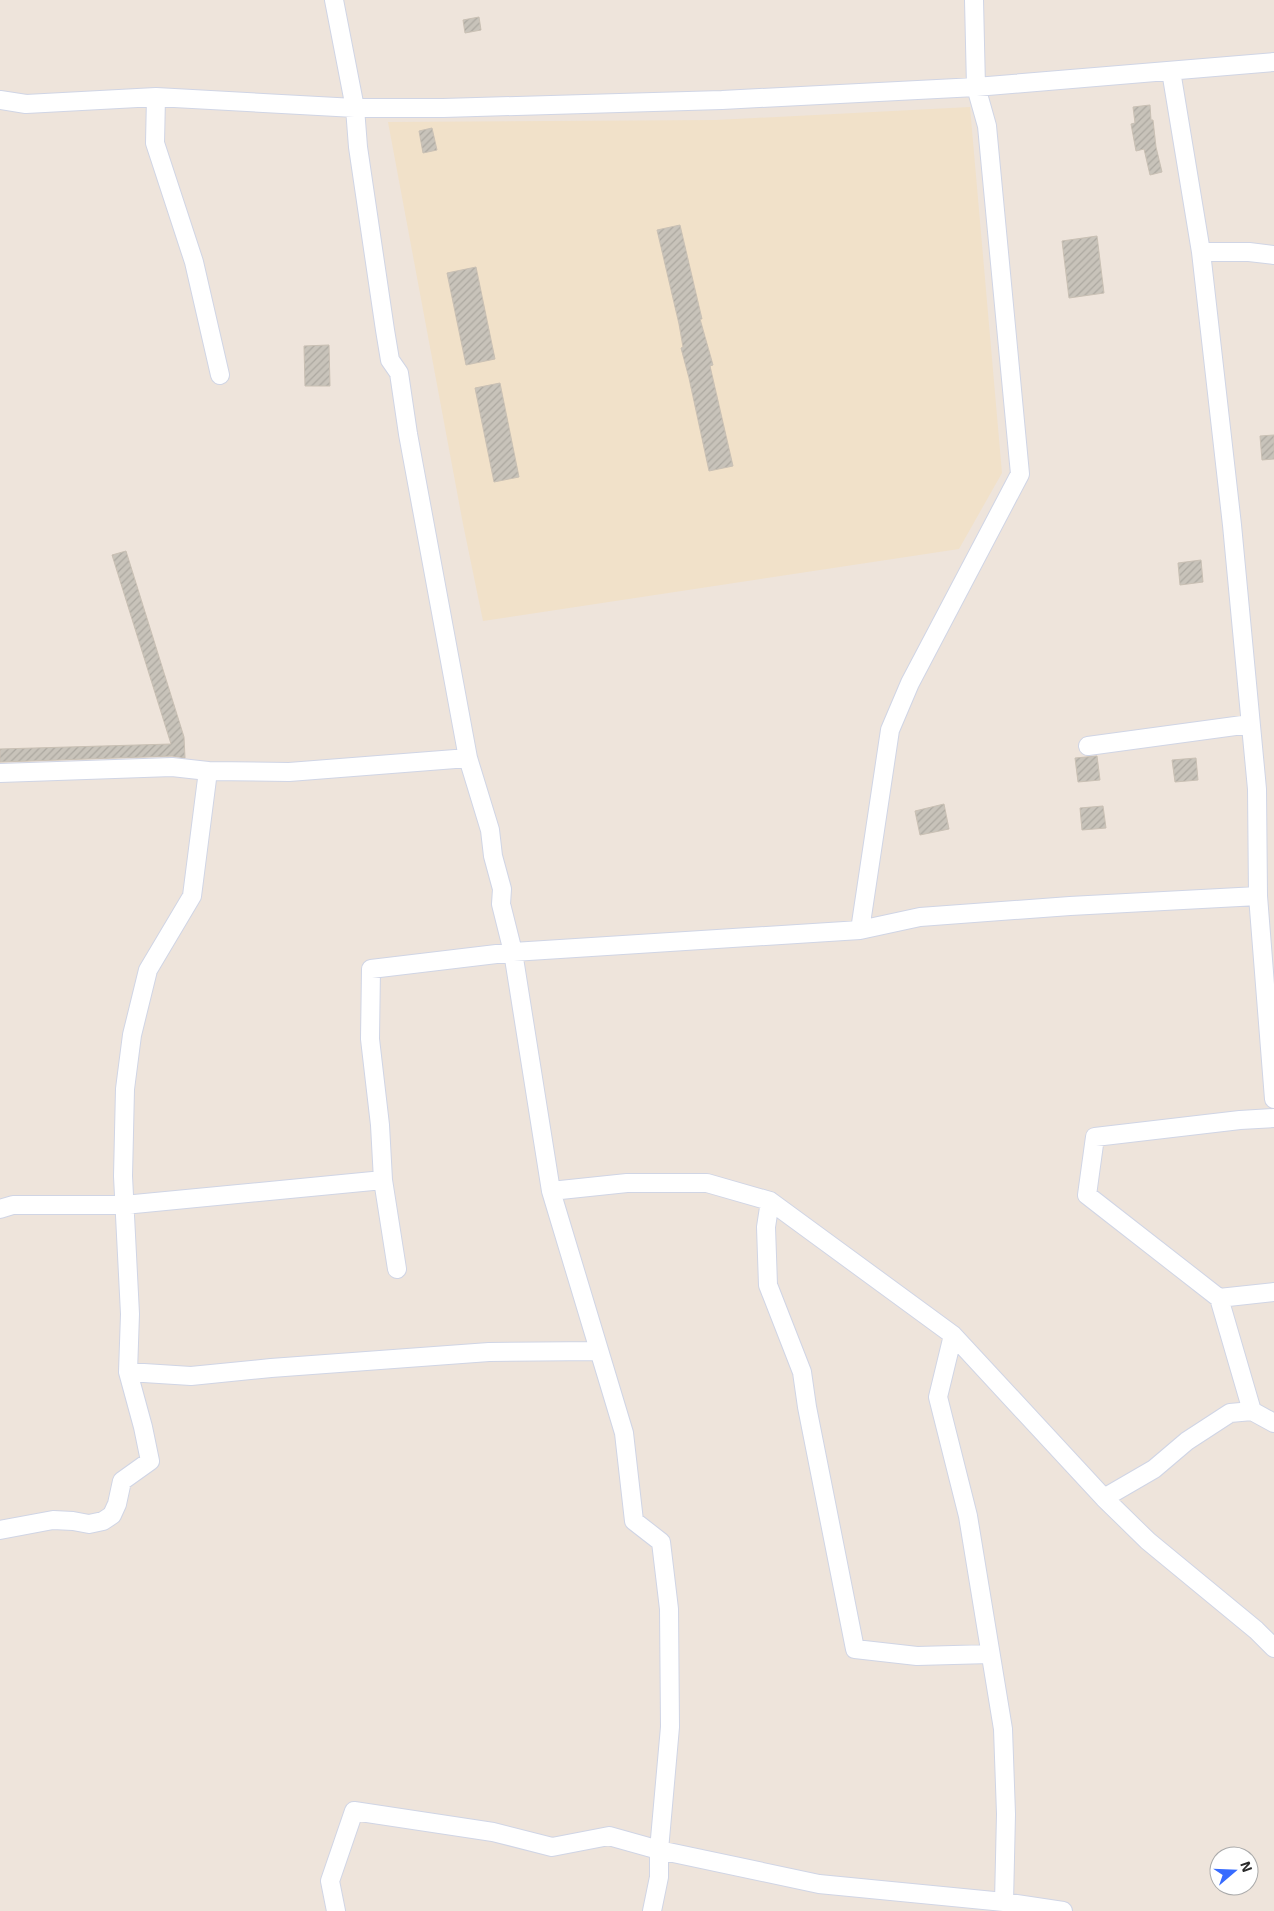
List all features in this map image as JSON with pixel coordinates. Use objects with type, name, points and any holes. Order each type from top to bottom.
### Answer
[{"type":"street","points":[[334,0],[355,108],[358,148],[390,360],[398,373],[468,758],[490,830],[493,856],[502,889],[501,904],[513,952],[551,1191],[624,1433],[634,1520],[661,1542],[669,1609],[670,1727],[658,1877],[652,1911]]},
{"type":"street","points":[[860,930],[890,730],[910,683],[1020,474],[987,126],[976,87],[974,0]]},
{"type":"street","points":[[0,100],[26,104],[156,96],[355,108],[443,108],[712,100],[976,87],[1274,62]]},
{"type":"street","points":[[1171,71],[1201,252],[1232,525],[1256,790],[1258,896],[1274,1098]]},
{"type":"street","points":[[156,96],[155,143],[194,262],[220,375]]},
{"type":"street","points":[[1201,252],[1249,252],[1274,255]]},
{"type":"street","points":[[1088,746],[1250,724]]},
{"type":"street","points":[[0,773],[172,767],[208,771],[289,772],[468,758]]},
{"type":"street","points":[[0,1530],[35,1525],[53,1520],[89,1524],[103,1522],[112,1516],[117,1504],[122,1481],[150,1461],[144,1427],[128,1372],[130,1314],[124,1205],[125,1089],[132,1036],[148,970],[192,896],[208,771]]},
{"type":"street","points":[[397,1269],[382,1180],[380,1125],[370,1039],[371,969],[513,952],[860,930],[920,917],[1070,906],[1258,896]]},
{"type":"street","points":[[1252,1411],[1219,1298],[1086,1195],[1096,1137],[1274,1118]]},
{"type":"street","points":[[0,1210],[13,1205],[124,1205],[382,1180]]},
{"type":"street","points":[[551,1191],[627,1183],[706,1183],[770,1201],[953,1335],[1104,1498],[1148,1541],[1256,1630],[1274,1648]]},
{"type":"street","points":[[770,1201],[766,1227],[768,1285],[802,1372],[807,1407],[855,1649],[917,1656],[990,1654]]},
{"type":"street","points":[[1219,1298],[1274,1292]]},
{"type":"street","points":[[953,1335],[938,1397],[968,1516],[1003,1728],[1006,1814],[1004,1902]]},
{"type":"street","points":[[128,1372],[191,1376],[271,1368],[488,1352],[599,1351]]},
{"type":"street","points":[[1104,1498],[1154,1469],[1187,1441],[1230,1413],[1252,1411],[1274,1423]]},
{"type":"street","points":[[336,1911],[330,1880],[354,1810],[493,1832],[552,1847],[608,1836],[659,1850],[819,1884],[1004,1902],[1063,1911]]},
{"type":"shaded area","points":[[970,107],[1002,473],[959,549],[483,621],[463,524],[388,122],[716,120]]},
{"type":"building","points":[[479,17],[481,30],[465,33],[463,20]]},
{"type":"building","points":[[1150,105],[1151,120],[1153,120],[1156,147],[1162,172],[1150,175],[1144,149],[1136,151],[1131,124],[1135,123],[1133,107]]},
{"type":"building","points":[[432,128],[437,150],[423,153],[419,131]]},
{"type":"building","points":[[680,225],[702,319],[700,319],[713,365],[710,366],[733,466],[709,471],[681,348],[683,347],[679,324],[657,230]]},
{"type":"building","points":[[1097,236],[1104,293],[1069,298],[1062,241]]},
{"type":"building","points":[[476,267],[495,359],[466,365],[447,273]]},
{"type":"building","points":[[329,345],[330,386],[305,386],[304,346]]},
{"type":"building","points":[[500,383],[519,477],[494,482],[475,388]]},
{"type":"building","points":[[1274,435],[1274,459],[1262,460],[1260,436]]},
{"type":"building","points":[[126,551],[184,737],[185,758],[172,756],[0,762],[0,749],[171,744],[112,555]]},
{"type":"building","points":[[1201,560],[1203,582],[1180,585],[1178,563]]},
{"type":"building","points":[[1097,756],[1100,780],[1078,782],[1075,758]]},
{"type":"building","points":[[1196,758],[1198,780],[1175,782],[1172,760]]},
{"type":"building","points":[[944,804],[949,829],[920,835],[915,811]]},
{"type":"building","points":[[1103,806],[1106,828],[1082,830],[1080,808]]}]
